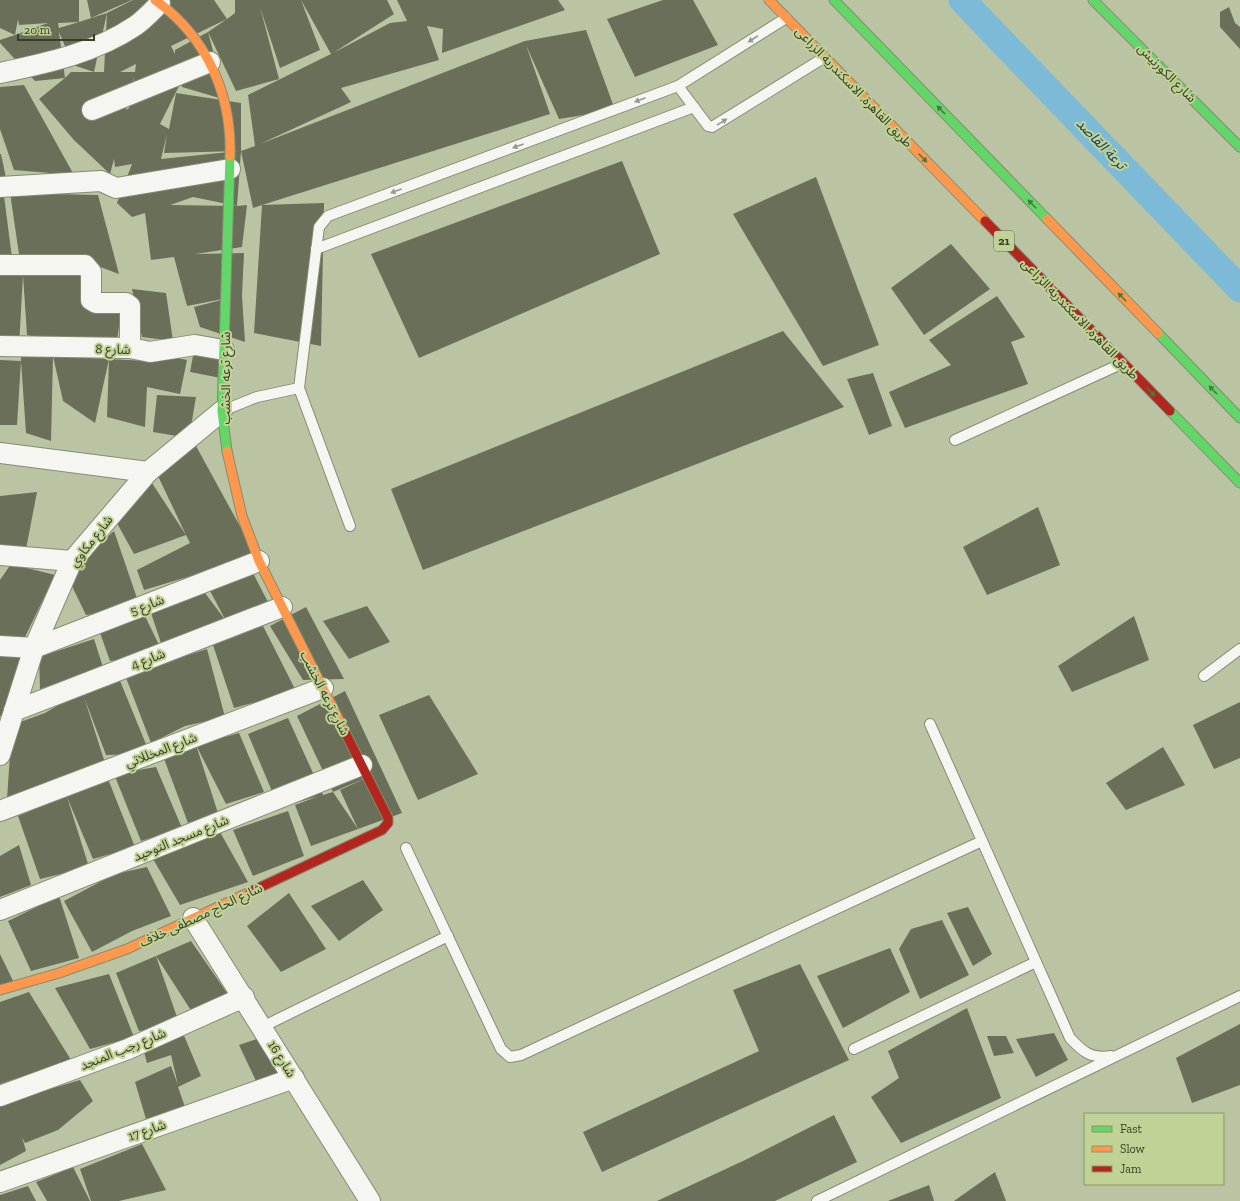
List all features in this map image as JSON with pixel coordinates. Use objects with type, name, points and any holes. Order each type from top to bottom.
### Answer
[{"type":"main road","name":"طريق القاهرة, الاسكندرية الزراعى","points":[[769,0],[1240,483]]},
{"type":"main road","points":[[834,0],[1240,418]]},
{"type":"main road","name":"شارع الكورنيش","points":[[1094,0],[1240,147]]},
{"type":"main road","name":"شارع ترعه الخشب","points":[[166,5],[196,40],[210,62],[226,100],[231,136],[222,411],[229,464],[242,516],[259,561],[388,818]]},
{"type":"main road","name":"شارع الحاج مصطفى خلاف","points":[[0,990],[59,973],[127,948],[382,830],[388,823],[388,818]]},
{"type":"street","points":[[0,73],[76,54],[108,42],[166,5]]},
{"type":"street","points":[[92,110],[210,62]]},
{"type":"street","points":[[0,187],[101,181],[116,188],[230,169]]},
{"type":"street","points":[[0,264],[85,265],[90,272],[91,300],[96,303],[126,303],[130,306],[130,348]]},
{"type":"street","name":"شارع 8","points":[[0,346],[130,348],[150,352],[196,345],[224,350]]},
{"type":"street","name":"شارع مكاوي","points":[[0,755],[8,719],[34,648],[72,561],[148,472],[222,411]]},
{"type":"street","points":[[0,453],[148,472]]},
{"type":"street","points":[[0,555],[72,561]]},
{"type":"street","name":"شارع 5","points":[[34,648],[259,561]]},
{"type":"street","name":"شارع 4","points":[[8,719],[282,607]]},
{"type":"street","points":[[0,646],[34,648]]},
{"type":"street","name":"شارع المخللاتي","points":[[0,811],[323,688]]},
{"type":"street","name":"شارع مسجد التوحيد","points":[[0,910],[362,765]]},
{"type":"street","name":"شارع 16","points":[[193,918],[244,997],[370,1201]]},
{"type":"street","name":"شارع رجب المنجد","points":[[0,1096],[128,1049],[244,997]]},
{"type":"street","name":"شارع 17","points":[[0,1182],[294,1078]]},
{"type":"lane","points":[[350,526],[299,388],[319,227],[328,216],[678,86],[786,18]]},
{"type":"lane","points":[[678,86],[708,126],[712,127],[825,57]]},
{"type":"lane","points":[[316,249],[694,107]]},
{"type":"lane","points":[[955,440],[1123,363]]},
{"type":"lane","points":[[222,411],[257,397],[299,388]]},
{"type":"lane","points":[[1204,676],[1240,649]]},
{"type":"lane","points":[[930,724],[1070,1038],[1083,1052],[1101,1057],[1120,1054]]},
{"type":"lane","points":[[406,848],[501,1049],[510,1057],[521,1055],[982,841]]},
{"type":"lane","points":[[262,1027],[448,936]]},
{"type":"lane","points":[[854,1049],[1036,962]]},
{"type":"lane","points":[[817,1201],[1240,996]]},
{"type":"building","points":[[0,0],[79,0],[79,22],[107,13],[94,72],[73,65],[59,32],[65,78],[35,81],[0,43],[0,40],[15,35],[0,28]],"holes":[[[18,19],[19,25],[48,23],[15,35]],[[79,22],[59,28],[58,23]]]},
{"type":"building","points":[[87,0],[132,0],[91,18]]},
{"type":"building","points":[[133,0],[214,0],[227,19],[171,46],[175,54],[175,50],[208,32],[226,100],[182,87],[181,82],[160,124],[169,129],[176,93],[241,103],[241,151],[237,206],[247,205],[242,247],[195,254],[244,253],[242,296],[245,342],[200,327],[194,307],[233,297],[187,306],[174,257],[151,260],[145,213],[132,217],[117,203],[132,164],[115,167],[114,159],[110,174],[74,140],[39,99],[71,72],[104,72],[107,13]],"holes":[[[136,64],[135,72],[120,72]],[[134,76],[129,108],[126,110]],[[167,134],[164,153],[239,151],[161,159]],[[193,197],[237,206],[170,205]]]},
{"type":"building","points":[[235,0],[301,0],[320,50],[280,68],[260,7],[279,79],[236,91],[208,32],[235,13]]},
{"type":"building","points":[[301,0],[387,0],[394,14],[333,53],[390,23],[407,21],[397,0],[558,0],[565,10],[442,53],[443,29],[427,26],[439,60],[341,88],[351,102],[260,144],[525,41],[586,30],[615,110],[559,119],[526,45],[550,114],[253,208],[241,151],[255,146],[248,95],[331,54]]},
{"type":"building","points":[[663,0],[693,0],[718,45],[635,77],[607,19]]},
{"type":"building","points":[[1229,7],[1235,23],[1240,27],[1240,49],[1220,27],[1220,12]]},
{"type":"building","points":[[24,85],[74,175],[14,170],[0,129],[0,87]]},
{"type":"building","points":[[1,154],[6,178],[0,178]]},
{"type":"building","points":[[622,161],[660,254],[419,358],[371,254]]},
{"type":"building","points":[[816,177],[879,345],[823,366],[733,214]]},
{"type":"building","points":[[10,193],[98,195],[119,274],[68,255],[19,254]]},
{"type":"building","points":[[0,196],[4,196],[12,258],[0,257]]},
{"type":"building","points":[[324,203],[321,346],[254,333],[262,205]]},
{"type":"building","points":[[951,244],[990,289],[924,335],[891,288]]},
{"type":"building","points":[[98,269],[99,312],[121,312],[116,348],[53,341],[27,335],[23,275],[59,274]]},
{"type":"building","points":[[23,275],[19,347],[0,339],[0,276]]},
{"type":"building","points":[[132,289],[166,293],[173,341],[142,337]]},
{"type":"building","points":[[997,296],[1025,337],[1011,342],[1028,384],[905,428],[889,392],[951,365],[929,340]]},
{"type":"building","points":[[783,331],[844,407],[423,570],[391,489]]},
{"type":"building","points":[[195,345],[227,351],[221,378],[190,372]]},
{"type":"building","points":[[150,352],[187,360],[180,394],[147,387],[145,427],[107,417],[109,359],[148,361]]},
{"type":"building","points":[[21,354],[53,356],[51,441],[26,433]]},
{"type":"building","points":[[53,356],[109,359],[95,423],[63,401]]},
{"type":"building","points":[[0,360],[21,361],[17,425],[0,425]]},
{"type":"building","points":[[873,373],[892,426],[869,435],[847,379]]},
{"type":"building","points":[[157,395],[196,397],[189,438],[153,432]]},
{"type":"building","points":[[196,446],[259,561],[204,572],[144,590],[137,570],[190,543],[158,476]]},
{"type":"building","points":[[152,483],[186,535],[134,554],[112,514]]},
{"type":"building","points":[[37,492],[26,549],[0,545],[0,496]]},
{"type":"building","points":[[1038,507],[1060,565],[987,595],[963,547]]},
{"type":"building","points":[[114,531],[140,607],[86,615],[66,574]]},
{"type":"building","points":[[11,564],[55,575],[24,639],[0,636],[0,580]]},
{"type":"building","points":[[253,573],[269,604],[226,621],[209,589]]},
{"type":"building","points":[[199,585],[226,621],[161,643],[151,613]]},
{"type":"building","points":[[367,606],[390,642],[349,659],[323,621]]},
{"type":"building","points":[[306,607],[344,679],[303,680],[270,626]]},
{"type":"building","points":[[144,614],[163,653],[110,661],[99,630]]},
{"type":"building","points":[[1134,616],[1149,660],[1072,692],[1058,666]]},
{"type":"building","points":[[262,624],[296,691],[234,708],[213,645]]},
{"type":"building","points":[[94,639],[103,667],[40,689],[39,657]]},
{"type":"building","points":[[207,649],[225,717],[185,726],[151,743],[125,675]]},
{"type":"building","points":[[0,653],[25,653],[6,716],[0,716]]},
{"type":"building","points":[[116,671],[150,754],[106,755],[84,697],[105,763],[7,799],[12,725],[45,713]]},
{"type":"building","points":[[345,691],[402,813],[358,829],[340,790],[370,776],[333,792],[297,716]]},
{"type":"building","points":[[429,695],[478,774],[418,800],[379,715]]},
{"type":"building","points":[[1240,702],[1240,758],[1214,769],[1193,725]]},
{"type":"building","points":[[288,718],[323,795],[333,792],[358,829],[311,846],[295,805],[319,796],[279,808],[248,734]]},
{"type":"building","points":[[239,733],[264,792],[226,804],[196,745]]},
{"type":"building","points":[[196,745],[218,813],[188,823],[163,756]]},
{"type":"building","points":[[1163,747],[1185,785],[1126,810],[1106,783]]},
{"type":"building","points":[[156,767],[182,828],[141,841],[114,774]]},
{"type":"building","points":[[108,779],[135,847],[93,859],[67,797],[89,867],[40,879],[18,816]]},
{"type":"building","points":[[288,811],[304,856],[253,876],[233,830]]},
{"type":"building","points":[[220,832],[248,882],[180,905],[153,859]]},
{"type":"building","points":[[19,845],[31,885],[0,897],[0,856]]},
{"type":"building","points":[[147,867],[171,916],[132,931],[92,952],[64,901],[115,874]]},
{"type":"building","points":[[363,880],[383,910],[339,941],[311,906]]},
{"type":"building","points":[[289,893],[326,949],[281,972],[247,926]]},
{"type":"building","points":[[59,896],[79,958],[31,971],[8,921]]},
{"type":"building","points":[[968,907],[992,954],[973,966],[947,913]]},
{"type":"building","points":[[942,920],[969,975],[920,999],[899,949],[911,929]]},
{"type":"building","points":[[191,941],[227,993],[192,1012],[156,956]]},
{"type":"building","points":[[890,948],[910,992],[843,1028],[817,976]]},
{"type":"building","points":[[0,954],[15,985],[0,986]]},
{"type":"building","points":[[156,956],[180,1026],[139,1031],[116,973]]},
{"type":"building","points":[[800,964],[849,1060],[602,1172],[583,1132],[759,1051],[733,990]]},
{"type":"building","points":[[109,974],[134,1037],[90,1049],[55,988]]},
{"type":"building","points":[[29,992],[76,1068],[24,1076],[0,1084],[0,1002]]},
{"type":"building","points":[[967,1008],[1001,1098],[901,1143],[871,1097],[899,1078],[888,1051]]},
{"type":"building","points":[[1240,1024],[1240,1085],[1192,1103],[1176,1058]]},
{"type":"building","points":[[180,1026],[201,1076],[178,1087],[185,1107],[146,1119],[135,1082],[171,1066],[178,1085],[171,1055],[147,1063],[143,1048]]},
{"type":"building","points":[[1054,1033],[1068,1060],[1036,1077],[1016,1039]]},
{"type":"building","points":[[987,1036],[1006,1036],[1014,1053],[994,1056]]},
{"type":"building","points":[[260,1038],[288,1069],[256,1081],[239,1045]]},
{"type":"building","points":[[80,1080],[93,1101],[58,1130],[25,1143],[22,1137],[26,1151],[0,1165],[0,1104]]},
{"type":"building","points":[[834,1115],[857,1162],[775,1201],[657,1201],[745,1160]]},
{"type":"building","points":[[142,1144],[166,1190],[119,1201],[91,1201],[80,1169]]},
{"type":"building","points":[[73,1167],[90,1201],[47,1201],[36,1182]]},
{"type":"building","points":[[995,1172],[1006,1201],[954,1201]]},
{"type":"building","points":[[929,1185],[934,1201],[888,1201]]},
{"type":"building","points":[[28,1186],[36,1201],[0,1201],[0,1195]]},
{"type":"waterway","name":"ترعة القاصد","points":[[962,0],[1240,289]]},
{"type":"traffic: fast","points":[[834,0],[1047,219]]},
{"type":"traffic: fast","points":[[1093,0],[1240,147]]},
{"type":"traffic: fast","points":[[227,451],[222,411],[230,156]]},
{"type":"traffic: fast","points":[[1158,333],[1240,418]]},
{"type":"traffic: fast","points":[[1170,411],[1240,483]]},
{"type":"traffic: slow","points":[[155,0],[173,14],[189,31],[202,49],[212,68],[221,89],[226,111],[230,156]]},
{"type":"traffic: slow","points":[[769,0],[985,221]]},
{"type":"traffic: slow","points":[[1047,219],[1158,333]]},
{"type":"traffic: slow","points":[[227,451],[242,516],[259,561],[344,730]]},
{"type":"traffic: slow","points":[[0,990],[59,973],[127,949],[250,892]]},
{"type":"traffic: jam","points":[[985,221],[1170,411]]},
{"type":"traffic: jam","points":[[250,892],[382,830],[388,823],[388,818],[344,730]]}]
